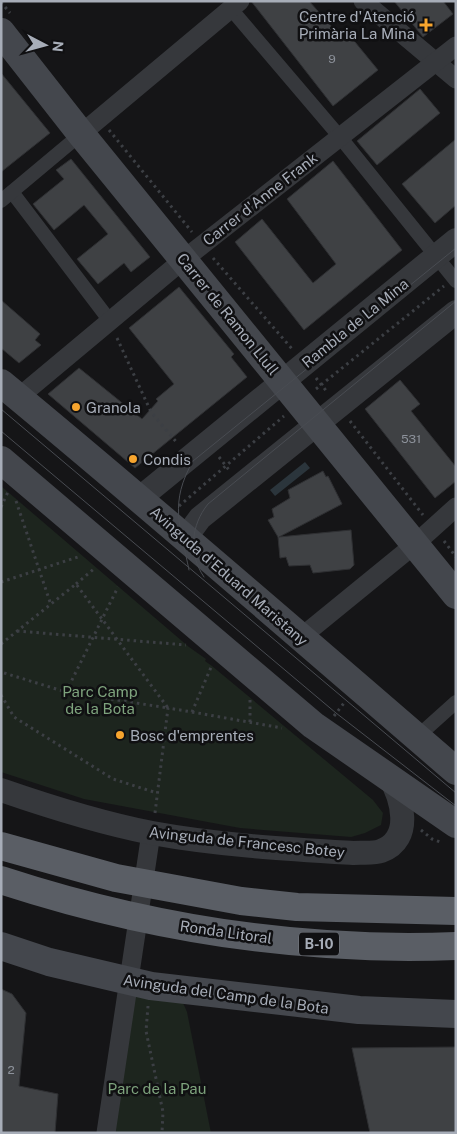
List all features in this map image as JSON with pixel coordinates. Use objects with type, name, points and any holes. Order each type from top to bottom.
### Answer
[{"type":"highway","points":[[1,828],[88,862],[116,878]]},
{"type":"highway","points":[[1,846],[116,878],[209,895],[297,906],[456,911]]},
{"type":"highway","name":"Ronda Litoral","points":[[1,880],[63,900],[184,927],[239,936],[341,945],[456,946]]},
{"type":"main road","name":"Carrer de Ramon Llull","points":[[8,25],[193,253],[284,382],[316,423],[423,536],[456,595]]},
{"type":"main road","name":"Avinguda d'Eduard Maristany","points":[[10,390],[186,537],[300,638],[456,771]]},
{"type":"main road","points":[[1,460],[313,725],[456,824]]},
{"type":"main road","name":"Avinguda del Camp de la Bota","points":[[1,946],[49,962],[127,982],[284,1003],[359,1010],[456,1014]]},
{"type":"street","points":[[363,1],[456,79]]},
{"type":"street","points":[[1,201],[236,5],[456,282]]},
{"type":"street","name":"Carrer d'Anne Frank","points":[[10,390],[110,321],[193,253],[456,46]]},
{"type":"street","points":[[12,192],[110,321]]},
{"type":"street","name":"Rambla de La Mina","points":[[140,498],[456,240]]},
{"type":"street","points":[[186,537],[200,518],[338,405],[456,312]]},
{"type":"street","points":[[300,638],[456,507]]},
{"type":"street","points":[[417,738],[456,702]]},
{"type":"street","name":"Avinguda de Francesc Botey","points":[[1,790],[72,812],[153,826],[182,838],[353,853],[381,851],[394,842],[401,828],[403,815],[398,791],[388,776]]},
{"type":"street","points":[[106,1133],[127,982],[153,826]]},
{"type":"path","points":[[1,2],[8,25]]},
{"type":"path","name":"Carrer de Ramon Llull","points":[[90,126],[193,253],[306,364],[338,405],[423,536],[456,556]]},
{"type":"path","points":[[110,321],[152,412],[178,444]]},
{"type":"path","points":[[208,443],[242,484]]},
{"type":"path","points":[[1,507],[11,487]]},
{"type":"path","points":[[15,499],[50,605]]},
{"type":"path","points":[[1,582],[89,554]]},
{"type":"path","points":[[1,644],[100,563]]},
{"type":"path","points":[[66,692],[121,581]]},
{"type":"path","points":[[76,584],[168,708],[153,826]]},
{"type":"path","points":[[17,631],[192,645]]},
{"type":"path","points":[[192,712],[214,660]]},
{"type":"path","points":[[1,672],[66,692],[287,729]]},
{"type":"path","points":[[250,692],[250,722]]},
{"type":"path","points":[[1,696],[14,716],[113,779],[157,793]]},
{"type":"path","points":[[329,721],[349,697]]},
{"type":"path","points":[[149,1002],[146,1031],[163,1112],[162,1133]]},
{"type":"green space","name":"Parc Camp de la Bota","points":[[1,486],[189,647],[206,659],[205,661],[373,800],[383,813],[381,825],[351,837],[240,828],[84,799],[1,772]]},
{"type":"green space","name":"Parc de la Pau","points":[[127,982],[177,989],[187,1012],[211,1133],[106,1133]]},
{"type":"shaded area","points":[[305,462],[310,468],[275,496],[270,490]]},
{"type":"building","points":[[251,1],[309,1],[340,36],[346,31],[378,70],[333,106]]},
{"type":"building","name":"Centre d'Atenció Primària La Mina","points":[[394,1],[443,1],[453,14],[423,37]]},
{"type":"building","points":[[1,73],[50,133],[1,172]]},
{"type":"building","points":[[420,89],[440,113],[377,165],[357,141]]},
{"type":"building","points":[[456,139],[456,205],[435,223],[402,184]]},
{"type":"building","points":[[71,159],[150,257],[131,272],[124,263],[98,284],[77,259],[108,234],[84,205],[54,230],[33,204],[64,179],[56,170]]},
{"type":"building","points":[[333,161],[402,250],[304,330],[235,242],[262,219],[313,283],[336,264],[287,199]]},
{"type":"building","points":[[179,287],[234,354],[231,357],[247,377],[135,468],[48,394],[79,368],[142,419],[158,401],[156,399],[174,384],[129,328]]},
{"type":"building","points":[[1,300],[40,334],[35,340],[41,345],[19,363],[1,348]]},
{"type":"building","points":[[400,380],[420,404],[411,411],[456,467],[456,481],[435,498],[365,409]]},
{"type":"building","points":[[323,471],[326,477],[328,476],[342,504],[279,537],[351,530],[354,565],[350,569],[313,573],[310,565],[289,566],[286,557],[280,558],[278,537],[268,520],[274,517],[272,509],[290,498],[288,490]]},
{"type":"building","points":[[1,989],[12,994],[26,1013],[19,1086],[58,1094],[55,1133],[1,1133]]},
{"type":"building","points":[[456,1047],[456,1133],[370,1133],[352,1048]]},
{"type":"tram line","points":[[189,570],[180,527],[179,502],[181,489],[193,461],[456,248]]},
{"type":"tram line","points":[[204,577],[195,559],[194,540],[198,521],[208,504],[456,301]]},
{"type":"tram line","points":[[1,409],[456,793]]},
{"type":"tram line","points":[[1,431],[336,713],[456,806]]},
{"type":"place","name":"Centre d'Atenció Primària La Mina","points":[[426,25]]},
{"type":"place","name":"Granola","points":[[76,407]]},
{"type":"place","name":"Condis","points":[[133,459]]},
{"type":"place","name":"Bosc d'emprentes","points":[[120,735]]}]
